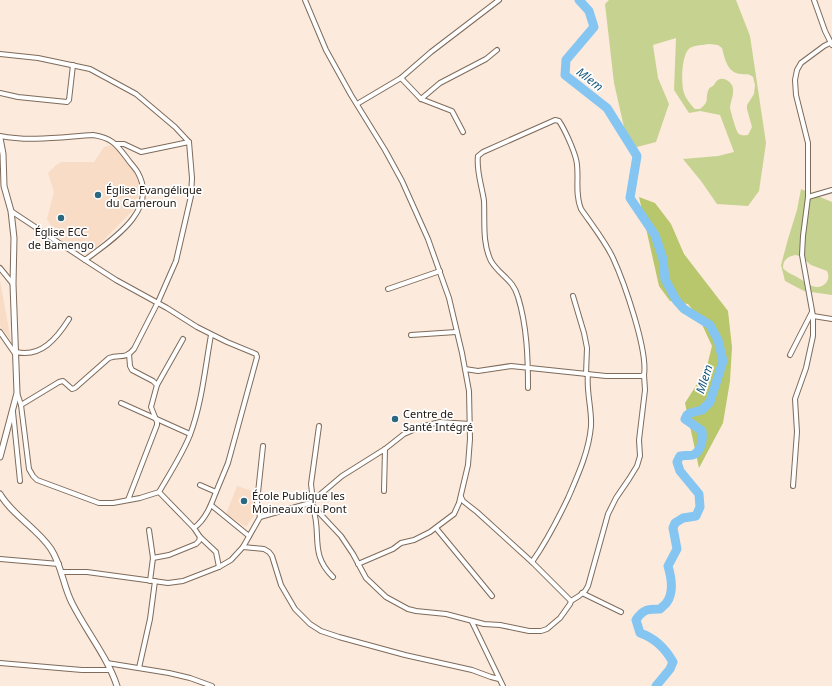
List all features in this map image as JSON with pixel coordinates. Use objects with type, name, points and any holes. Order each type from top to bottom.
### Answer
[{"type":"street","points":[[305,0],[326,50],[405,187],[428,239],[448,298],[469,391],[470,424],[468,465],[458,509],[454,514],[422,537],[401,543],[393,549],[358,564]]},
{"type":"street","points":[[358,104],[401,78],[431,52],[499,0]]},
{"type":"street","points":[[793,486],[797,432],[795,399],[806,368],[813,336],[813,313],[802,255],[808,197],[808,143],[796,95],[795,80],[797,70],[801,63],[831,43],[814,0]]},
{"type":"street","points":[[421,98],[440,83],[486,59],[498,50]]},
{"type":"street","points":[[0,54],[38,58],[90,69],[136,94],[176,127],[189,142],[192,178],[190,196],[176,261],[158,302],[134,349],[129,354],[124,356],[113,356],[109,358],[75,388],[72,389],[62,381],[21,405]]},
{"type":"street","points":[[0,93],[18,97],[44,98],[68,102],[73,65]]},
{"type":"street","points":[[401,78],[421,98],[452,111],[463,132]]},
{"type":"street","points":[[312,503],[341,536],[366,578],[373,586],[396,604],[416,612],[446,614],[472,622],[500,625],[529,631],[541,631],[547,629],[560,618],[571,601],[582,593],[588,586],[608,514],[616,498],[637,466],[640,456],[641,422],[645,390],[644,360],[640,339],[621,278],[610,251],[578,201],[576,159],[565,130],[559,121],[555,120],[483,152],[478,156],[477,164],[484,200],[485,241],[490,259],[496,268],[513,284],[518,298],[525,335],[528,388]]},
{"type":"street","points":[[0,457],[17,393],[13,284],[14,238],[11,211],[4,186],[3,154],[0,137],[27,140],[93,135],[101,136],[116,144],[139,173],[143,187],[143,196],[138,210],[130,223],[120,234],[85,260]]},
{"type":"street","points":[[116,144],[124,144],[141,152],[189,142]]},
{"type":"street","points":[[808,197],[832,190]]},
{"type":"street","points":[[11,211],[116,280],[158,302],[211,335],[256,354],[257,357],[228,463],[211,505],[202,520],[194,528]]},
{"type":"street","points":[[0,268],[13,284]]},
{"type":"street","points":[[388,289],[440,271]]},
{"type":"street","points":[[532,562],[558,521],[578,477],[590,432],[591,424],[587,382],[587,348],[584,333],[572,296]]},
{"type":"street","points":[[813,313],[832,319]]},
{"type":"street","points":[[790,355],[813,313]]},
{"type":"street","points":[[16,354],[39,351],[46,347],[61,331],[69,319]]},
{"type":"street","points":[[411,335],[456,332]]},
{"type":"street","points":[[0,333],[16,354]]},
{"type":"street","points":[[17,393],[21,405],[30,469],[33,476],[37,480],[99,503],[113,503],[159,492],[178,460],[190,434],[198,409],[211,335]]},
{"type":"street","points":[[128,500],[157,425],[156,418],[151,407],[157,385],[183,339]]},
{"type":"street","points":[[129,354],[130,366],[132,370],[153,381],[157,385]]},
{"type":"street","points":[[465,369],[478,371],[511,366],[634,377],[644,374]]},
{"type":"street","points":[[121,403],[190,434]]},
{"type":"street","points":[[13,409],[20,481]]},
{"type":"street","points":[[260,517],[312,503],[342,476],[385,449],[404,434],[429,424],[450,422],[470,424]]},
{"type":"street","points":[[319,426],[311,484],[312,503],[316,520],[318,553],[323,564],[334,577]]},
{"type":"street","points":[[62,572],[87,572],[174,583],[219,568],[231,560],[243,547],[260,517],[257,502],[264,446]]},
{"type":"street","points":[[384,491],[385,449]]},
{"type":"street","points":[[200,485],[216,492]]},
{"type":"street","points":[[159,492],[194,528],[200,537],[216,552],[219,568]]},
{"type":"street","points":[[0,494],[14,513],[39,534],[51,549],[62,572],[68,595],[107,662],[117,686]]},
{"type":"street","points":[[461,497],[463,501],[532,562],[571,601]]},
{"type":"street","points":[[211,505],[249,536]]},
{"type":"street","points":[[436,528],[492,596]]},
{"type":"street","points":[[139,668],[150,619],[153,558],[149,530]]},
{"type":"street","points":[[153,558],[169,555],[196,544],[200,537]]},
{"type":"street","points":[[243,547],[264,549],[269,552],[272,556],[281,585],[295,609],[310,624],[321,631],[397,653],[472,670],[491,678],[499,679]]},
{"type":"street","points":[[0,565],[0,559],[59,564]]},
{"type":"street","points":[[582,593],[621,612]]},
{"type":"street","points":[[472,622],[503,686]]},
{"type":"street","points":[[107,662],[190,678],[212,686]]},
{"type":"street","points":[[0,663],[82,670],[110,670]]},
{"type":"shaded area","points":[[111,145],[121,151],[131,165],[141,188],[132,211],[96,248],[88,250],[63,242],[53,230],[47,219],[54,192],[48,173],[56,165],[62,162],[94,162],[104,147]]},
{"type":"shaded area","points":[[0,280],[11,341],[0,326]]},
{"type":"shaded area","name":"École Publique les Moineaux du Pont","points":[[237,486],[256,492],[257,511],[246,527],[226,514]]},
{"type":"green space","points":[[609,0],[736,0],[750,36],[766,143],[759,191],[748,206],[717,204],[683,159],[718,156],[734,152],[720,115],[700,111],[689,113],[674,90],[676,38],[653,45],[658,78],[669,104],[656,142],[629,149],[614,83],[605,4]],"holes":[[[709,44],[718,45],[722,48],[727,65],[733,71],[753,77],[755,85],[754,94],[747,105],[752,127],[748,135],[740,135],[736,130],[730,108],[733,87],[728,81],[723,79],[717,81],[708,90],[706,102],[700,109],[695,109],[684,93],[682,69],[687,51],[690,48],[697,46]]]},
{"type":"green space","points":[[801,189],[832,202],[832,295],[804,291],[785,281],[781,265],[797,210]],"holes":[[[795,255],[800,256],[811,265],[827,271],[828,280],[826,283],[819,287],[811,286],[783,268],[785,260]]]},
{"type":"green space","points":[[639,197],[655,203],[671,224],[684,254],[728,311],[732,347],[730,381],[723,423],[699,468],[685,403],[706,370],[712,346],[699,318],[688,304],[670,301],[659,286]]},
{"type":"waterway","name":"Mlem","points":[[579,0],[589,11],[594,27],[566,60],[565,75],[607,108],[637,156],[630,198],[655,235],[663,259],[665,279],[676,300],[684,309],[710,325],[718,340],[723,361],[710,402],[702,410],[687,415],[685,419],[702,431],[702,441],[700,448],[696,453],[693,455],[680,456],[677,462],[680,471],[699,494],[700,507],[696,516],[683,518],[675,523],[673,528],[677,549],[668,566],[671,579],[671,594],[665,605],[660,609],[644,612],[636,620],[640,633],[659,644],[667,652],[673,662],[670,669],[656,686]]},
{"type":"place","name":"Église Evangélique du Cameroun","points":[[98,195]]},
{"type":"place","name":"Église ECC de Bamengo","points":[[61,218]]},
{"type":"place","name":"Centre de Santé Intégré","points":[[395,419]]},
{"type":"place","name":"École Publique les Moineaux du Pont","points":[[244,501]]}]
